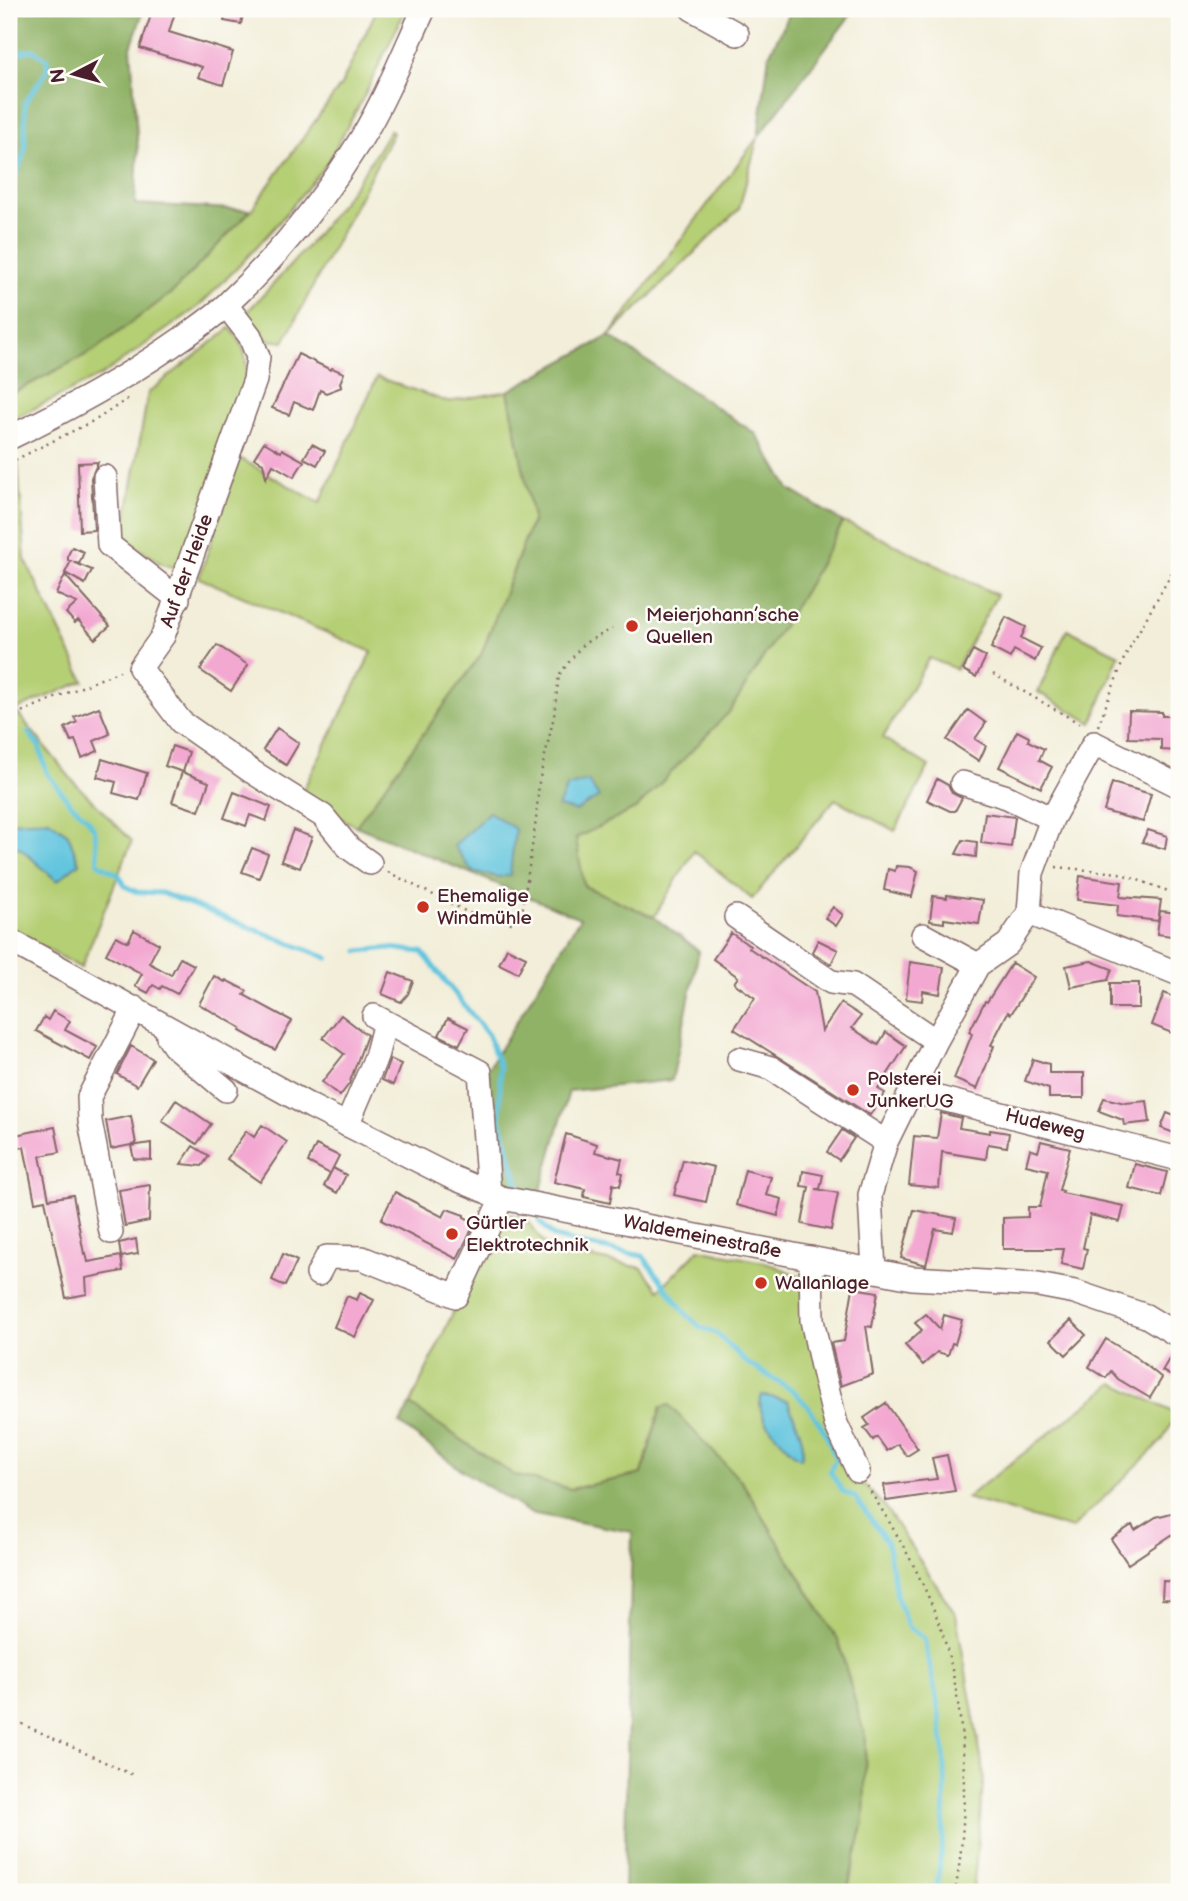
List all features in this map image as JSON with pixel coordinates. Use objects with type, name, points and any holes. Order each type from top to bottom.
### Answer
[{"type":"street","points":[[9,438],[148,362],[226,304],[276,252],[318,202],[362,137],[424,9]]},
{"type":"street","points":[[692,9],[737,34]]},
{"type":"street","name":"Auf der Heide","points":[[130,670],[163,636],[256,380],[258,357],[250,336],[226,304]]},
{"type":"street","points":[[105,477],[109,545],[177,599]]},
{"type":"street","points":[[130,670],[181,722],[323,817],[349,848],[370,863]]},
{"type":"street","points":[[874,1271],[870,1195],[886,1142],[936,1041],[978,965],[1008,944],[1029,913],[1035,864],[1052,819],[1095,738],[1179,786]]},
{"type":"street","points":[[962,783],[1007,797],[1052,819]]},
{"type":"street","points":[[1029,913],[1179,974]]},
{"type":"street","points":[[736,917],[831,982],[853,985],[936,1041]]},
{"type":"street","points":[[923,935],[978,965]]},
{"type":"street","name":"Waldemeinestraße","points":[[9,940],[347,1125],[449,1177],[495,1196],[874,1271],[955,1282],[1038,1285],[1075,1292],[1146,1316],[1179,1336]]},
{"type":"street","points":[[111,1232],[90,1121],[89,1097],[135,1008]]},
{"type":"street","points":[[318,1274],[327,1256],[362,1258],[456,1296],[495,1196],[480,1072],[379,1019],[376,1057],[347,1125]]},
{"type":"street","points":[[167,1026],[167,1037],[174,1046],[226,1090]]},
{"type":"street","points":[[739,1059],[771,1068],[886,1142]]},
{"type":"street","name":"Hudeweg","points":[[911,1091],[1179,1158]]},
{"type":"street","points":[[811,1258],[812,1320],[822,1371],[836,1424],[858,1471]]},
{"type":"path","points":[[993,674],[1095,738],[1100,718],[1125,656],[1179,560]]},
{"type":"path","points":[[370,863],[479,918],[512,923],[522,913],[539,782],[554,716],[559,675],[583,644],[612,629]]},
{"type":"path","points":[[9,717],[130,670]]},
{"type":"path","points":[[1035,864],[1119,873],[1179,895]]},
{"type":"path","points":[[858,1471],[899,1537],[932,1605],[954,1675],[964,1805],[955,1892]]},
{"type":"path","points":[[9,1718],[135,1776]]},
{"type":"green space","points":[[9,9],[18,9],[9,71]]},
{"type":"green space","points":[[18,9],[144,9],[131,47],[138,151],[135,204],[251,210],[174,291],[93,351],[9,395],[9,71]]},
{"type":"green space","points":[[377,9],[406,9],[363,98],[328,162],[280,221],[198,307],[102,375],[9,421],[9,395],[93,351],[174,291],[251,210],[341,85]]},
{"type":"green space","points":[[792,9],[855,9],[758,137],[769,55]]},
{"type":"green space","points":[[390,130],[393,133],[284,342],[260,339],[244,315],[323,227],[358,181]]},
{"type":"green space","points":[[758,137],[739,209],[609,336]]},
{"type":"green space","points":[[230,328],[245,353],[245,382],[183,570],[162,564],[123,538],[148,393]]},
{"type":"green space","points":[[609,336],[756,434],[789,489],[843,522],[804,592],[730,711],[637,808],[576,838],[584,886],[654,917],[699,951],[672,1080],[569,1091],[540,1193],[495,1183],[487,1070],[580,918],[356,826],[481,655],[533,519],[508,391]]},
{"type":"green space","points":[[377,377],[448,402],[508,391],[533,518],[481,655],[356,826],[299,798],[372,652],[199,578],[239,458],[320,503]]},
{"type":"green space","points":[[18,463],[25,559],[84,681],[15,710],[73,781],[132,841],[81,968],[9,929],[9,468]]},
{"type":"green space","points":[[843,522],[869,532],[997,595],[956,669],[929,658],[883,738],[929,766],[895,831],[835,799],[752,899],[694,851],[654,917],[584,886],[575,838],[637,808],[804,592]]},
{"type":"green space","points":[[1067,629],[1119,655],[1092,723],[1038,692]]},
{"type":"green space","points":[[500,1211],[525,1218],[548,1249],[642,1268],[659,1290],[699,1249],[768,1263],[806,1279],[855,1475],[885,1507],[956,1615],[984,1775],[973,1892],[847,1892],[864,1821],[838,1640],[742,1482],[660,1408],[642,1474],[571,1489],[514,1475],[410,1405]]},
{"type":"green space","points":[[1114,1383],[1177,1414],[1162,1441],[1072,1529],[966,1498]]},
{"type":"green space","points":[[410,1405],[514,1475],[571,1489],[642,1474],[661,1407],[669,1405],[742,1482],[838,1640],[866,1740],[864,1821],[847,1892],[624,1892],[632,1532],[530,1513],[460,1469],[400,1424]]},
{"type":"water","points":[[588,781],[599,797],[576,811],[558,807],[567,787]]},
{"type":"water","points":[[489,812],[515,829],[510,875],[498,877],[472,871],[454,846]]},
{"type":"water","points":[[49,820],[68,834],[79,863],[57,881],[20,848],[9,846],[9,822]]},
{"type":"water","points":[[762,1395],[788,1401],[803,1444],[801,1458],[795,1455],[765,1420],[761,1412]]},
{"type":"building","points":[[153,9],[176,9],[169,32],[233,52],[223,85],[198,77],[202,67],[140,48]]},
{"type":"building","points":[[227,9],[244,9],[241,24],[224,21]]},
{"type":"building","points":[[298,354],[331,370],[332,368],[344,373],[340,383],[342,387],[326,393],[320,390],[313,410],[294,402],[289,415],[272,408]]},
{"type":"building","points":[[264,442],[304,461],[294,477],[273,465],[266,478],[263,463],[254,458]]},
{"type":"building","points":[[312,444],[325,451],[317,465],[304,458]]},
{"type":"building","points":[[98,462],[91,478],[94,530],[80,531],[78,463]]},
{"type":"building","points":[[72,547],[84,552],[79,564],[73,562],[92,570],[85,584],[65,573],[71,561],[68,561],[68,555]]},
{"type":"building","points":[[65,575],[110,626],[95,639],[78,620],[75,623],[66,613],[77,603],[56,594]]},
{"type":"building","points":[[1006,617],[1026,627],[1021,638],[1041,648],[1035,661],[1014,650],[1010,658],[991,648]]},
{"type":"building","points":[[217,645],[248,665],[231,691],[200,670]]},
{"type":"building","points":[[973,650],[986,657],[976,677],[963,670]]},
{"type":"building","points":[[99,707],[110,734],[94,741],[98,751],[82,758],[75,740],[71,741],[65,728],[77,722],[74,717]]},
{"type":"building","points":[[968,710],[986,723],[975,739],[986,746],[979,761],[947,740]]},
{"type":"building","points":[[1129,711],[1162,712],[1162,716],[1179,716],[1179,751],[1161,750],[1161,739],[1128,738]]},
{"type":"building","points":[[277,728],[299,743],[286,765],[263,750]]},
{"type":"building","points":[[1017,731],[1029,737],[1028,741],[1044,749],[1039,760],[1052,767],[1041,788],[999,767]]},
{"type":"building","points":[[172,746],[189,752],[183,772],[165,766]]},
{"type":"building","points":[[102,759],[147,773],[139,800],[113,793],[116,782],[97,777]]},
{"type":"building","points":[[182,772],[209,782],[199,811],[172,802]]},
{"type":"building","points":[[937,779],[962,798],[955,811],[927,800]]},
{"type":"building","points":[[1112,783],[1151,794],[1143,822],[1104,811]]},
{"type":"building","points":[[234,792],[271,807],[266,821],[250,815],[246,826],[224,818]]},
{"type":"building","points":[[985,813],[1015,817],[1011,847],[981,843]]},
{"type":"building","points":[[293,830],[312,837],[300,868],[281,861]]},
{"type":"building","points":[[1148,830],[1167,836],[1165,849],[1142,842]]},
{"type":"building","points":[[963,840],[977,842],[976,857],[956,854]]},
{"type":"building","points":[[252,848],[268,854],[259,878],[242,872]]},
{"type":"building","points":[[896,866],[910,867],[918,871],[912,897],[884,890],[888,869],[895,871]]},
{"type":"building","points":[[1080,876],[1122,882],[1120,897],[1161,900],[1158,921],[1117,916],[1118,905],[1077,900]]},
{"type":"building","points":[[947,895],[983,900],[979,924],[944,919],[944,923],[930,921],[933,896],[947,898]]},
{"type":"building","points":[[833,907],[843,915],[836,926],[825,918]]},
{"type":"building","points":[[1160,911],[1179,913],[1179,937],[1157,934]]},
{"type":"building","points":[[134,930],[159,944],[149,963],[171,975],[180,958],[194,965],[177,994],[162,986],[160,989],[153,985],[148,993],[135,986],[142,974],[106,954],[116,936],[128,942]]},
{"type":"building","points":[[731,933],[815,992],[822,1031],[841,1003],[861,1016],[852,1028],[878,1045],[886,1032],[906,1046],[878,1089],[885,1093],[870,1115],[734,1029],[755,998],[734,983],[738,977],[713,959]]},
{"type":"building","points":[[818,940],[838,950],[831,964],[812,952]]},
{"type":"building","points":[[507,948],[526,957],[518,973],[499,964]]},
{"type":"building","points":[[1091,961],[1112,969],[1108,980],[1071,987],[1066,966]]},
{"type":"building","points":[[910,962],[944,967],[940,994],[923,991],[922,1001],[906,999]]},
{"type":"building","points":[[1012,963],[1034,977],[1011,1014],[1008,1012],[991,1045],[994,1046],[977,1089],[954,1079],[972,1034],[969,1032],[985,1001],[987,1002]]},
{"type":"building","points":[[390,972],[413,981],[408,994],[401,1002],[382,994]]},
{"type":"building","points":[[214,976],[247,991],[244,995],[292,1021],[275,1050],[199,1004]]},
{"type":"building","points":[[1110,983],[1139,983],[1139,1008],[1110,1008]]},
{"type":"building","points":[[1164,993],[1179,999],[1179,1036],[1152,1025]]},
{"type":"building","points":[[53,1011],[70,1021],[65,1030],[97,1047],[90,1060],[36,1031],[44,1017],[48,1020]]},
{"type":"building","points":[[341,1015],[367,1035],[349,1084],[340,1096],[322,1082],[344,1054],[323,1038]]},
{"type":"building","points":[[448,1018],[468,1028],[459,1045],[439,1035]]},
{"type":"building","points":[[131,1046],[153,1059],[137,1086],[117,1074]]},
{"type":"building","points":[[390,1059],[401,1064],[393,1085],[382,1080]]},
{"type":"building","points":[[1033,1059],[1049,1064],[1049,1073],[1084,1073],[1084,1098],[1049,1098],[1049,1089],[1025,1081]]},
{"type":"building","points":[[1104,1098],[1125,1103],[1147,1101],[1150,1122],[1124,1125],[1123,1120],[1099,1111]]},
{"type":"building","points":[[176,1100],[211,1124],[197,1144],[162,1121]]},
{"type":"building","points":[[941,1113],[961,1118],[959,1128],[1009,1133],[1007,1147],[988,1144],[986,1159],[942,1152],[939,1188],[909,1185],[914,1136],[937,1138]]},
{"type":"building","points":[[1167,1113],[1179,1118],[1179,1135],[1161,1128]]},
{"type":"building","points":[[131,1116],[136,1144],[111,1149],[106,1121]]},
{"type":"building","points":[[262,1125],[287,1142],[260,1182],[227,1159],[246,1131],[254,1137]]},
{"type":"building","points":[[55,1127],[60,1152],[40,1156],[49,1199],[73,1195],[84,1254],[86,1253],[88,1262],[121,1256],[123,1271],[86,1278],[87,1294],[66,1298],[45,1200],[35,1202],[24,1147],[18,1148],[15,1135]]},
{"type":"building","points":[[842,1130],[854,1138],[839,1160],[827,1152]]},
{"type":"building","points":[[566,1134],[597,1144],[595,1152],[622,1159],[620,1186],[613,1184],[610,1203],[584,1197],[585,1189],[554,1182]]},
{"type":"building","points":[[1041,1141],[1070,1148],[1059,1190],[1063,1191],[1062,1193],[1124,1206],[1120,1222],[1090,1215],[1083,1248],[1087,1249],[1083,1269],[1061,1264],[1064,1249],[1003,1249],[1003,1218],[1028,1217],[1028,1207],[1040,1207],[1048,1170],[1026,1165],[1030,1149],[1038,1152]]},
{"type":"building","points":[[151,1143],[151,1160],[134,1159],[131,1146]]},
{"type":"building","points":[[316,1145],[339,1156],[330,1174],[308,1162]]},
{"type":"building","points":[[193,1146],[209,1156],[202,1166],[181,1164]]},
{"type":"building","points":[[683,1160],[714,1167],[706,1202],[674,1195]]},
{"type":"building","points":[[1135,1164],[1167,1172],[1161,1196],[1129,1188]]},
{"type":"building","points":[[333,1168],[346,1175],[337,1193],[324,1186]]},
{"type":"building","points":[[745,1170],[771,1177],[766,1195],[782,1199],[778,1216],[736,1205]]},
{"type":"building","points":[[803,1171],[823,1175],[820,1189],[816,1189],[838,1193],[831,1230],[802,1224],[809,1187],[801,1186]]},
{"type":"building","points":[[150,1185],[149,1221],[125,1226],[119,1190]]},
{"type":"building","points":[[395,1192],[443,1217],[447,1209],[464,1215],[475,1223],[457,1259],[381,1220]]},
{"type":"building","points":[[914,1210],[956,1218],[953,1232],[935,1229],[926,1265],[901,1258]]},
{"type":"building","points":[[136,1239],[138,1254],[121,1257],[119,1243]]},
{"type":"building","points":[[283,1254],[297,1261],[285,1286],[272,1280]]},
{"type":"building","points":[[853,1288],[878,1292],[872,1327],[866,1326],[873,1374],[841,1386],[831,1343],[844,1341]]},
{"type":"building","points":[[360,1293],[374,1300],[355,1337],[334,1327],[347,1296],[357,1300]]},
{"type":"building","points":[[926,1314],[940,1329],[944,1315],[962,1320],[955,1344],[952,1343],[948,1355],[937,1352],[923,1365],[905,1345],[922,1330],[915,1323]]},
{"type":"building","points":[[1071,1320],[1086,1335],[1066,1355],[1051,1340]]},
{"type":"building","points":[[1106,1339],[1137,1358],[1162,1378],[1150,1398],[1118,1379],[1111,1371],[1106,1378],[1089,1367]]},
{"type":"building","points":[[1175,1349],[1179,1350],[1179,1380],[1162,1371]]},
{"type":"building","points":[[886,1403],[918,1449],[907,1456],[898,1444],[887,1451],[877,1437],[873,1440],[864,1428],[869,1425],[864,1418]]},
{"type":"building","points":[[947,1455],[955,1491],[886,1501],[884,1485],[937,1479],[932,1458]]},
{"type":"building","points":[[1179,1511],[1179,1530],[1128,1564],[1111,1539],[1132,1525],[1135,1530],[1156,1517]]},
{"type":"building","points":[[1163,1581],[1179,1582],[1179,1600],[1162,1599]]},
{"type":"waterway","points":[[9,47],[19,52],[33,50],[47,59],[47,71],[25,102],[25,150],[9,194]]},
{"type":"waterway","points":[[9,678],[16,700]]},
{"type":"waterway","points":[[28,732],[39,746],[47,773],[69,802],[88,819],[95,831],[98,863],[119,875],[125,886],[137,892],[162,893],[328,958]]},
{"type":"waterway","points":[[359,951],[390,948],[422,952],[488,1035],[500,1067],[500,1120],[521,1194]]},
{"type":"waterway","points":[[539,1221],[555,1237],[643,1256],[686,1314],[700,1327],[717,1334],[747,1363],[794,1391],[826,1434],[836,1458],[830,1471],[842,1491],[855,1497],[887,1542],[897,1598],[908,1627],[924,1638],[940,1721],[945,1772],[943,1832],[936,1892]]},
{"type":"place","name":"Meierjohann’sche Quellen","points":[[632,626]]},
{"type":"place","name":"Ehemalige Windmühle","points":[[423,907]]},
{"type":"place","name":"Polsterei JunkerUG","points":[[853,1090]]},
{"type":"place","name":"Gürtler Elektrotechnik","points":[[452,1234]]},
{"type":"place","name":"Wallanlage","points":[[761,1283]]}]
